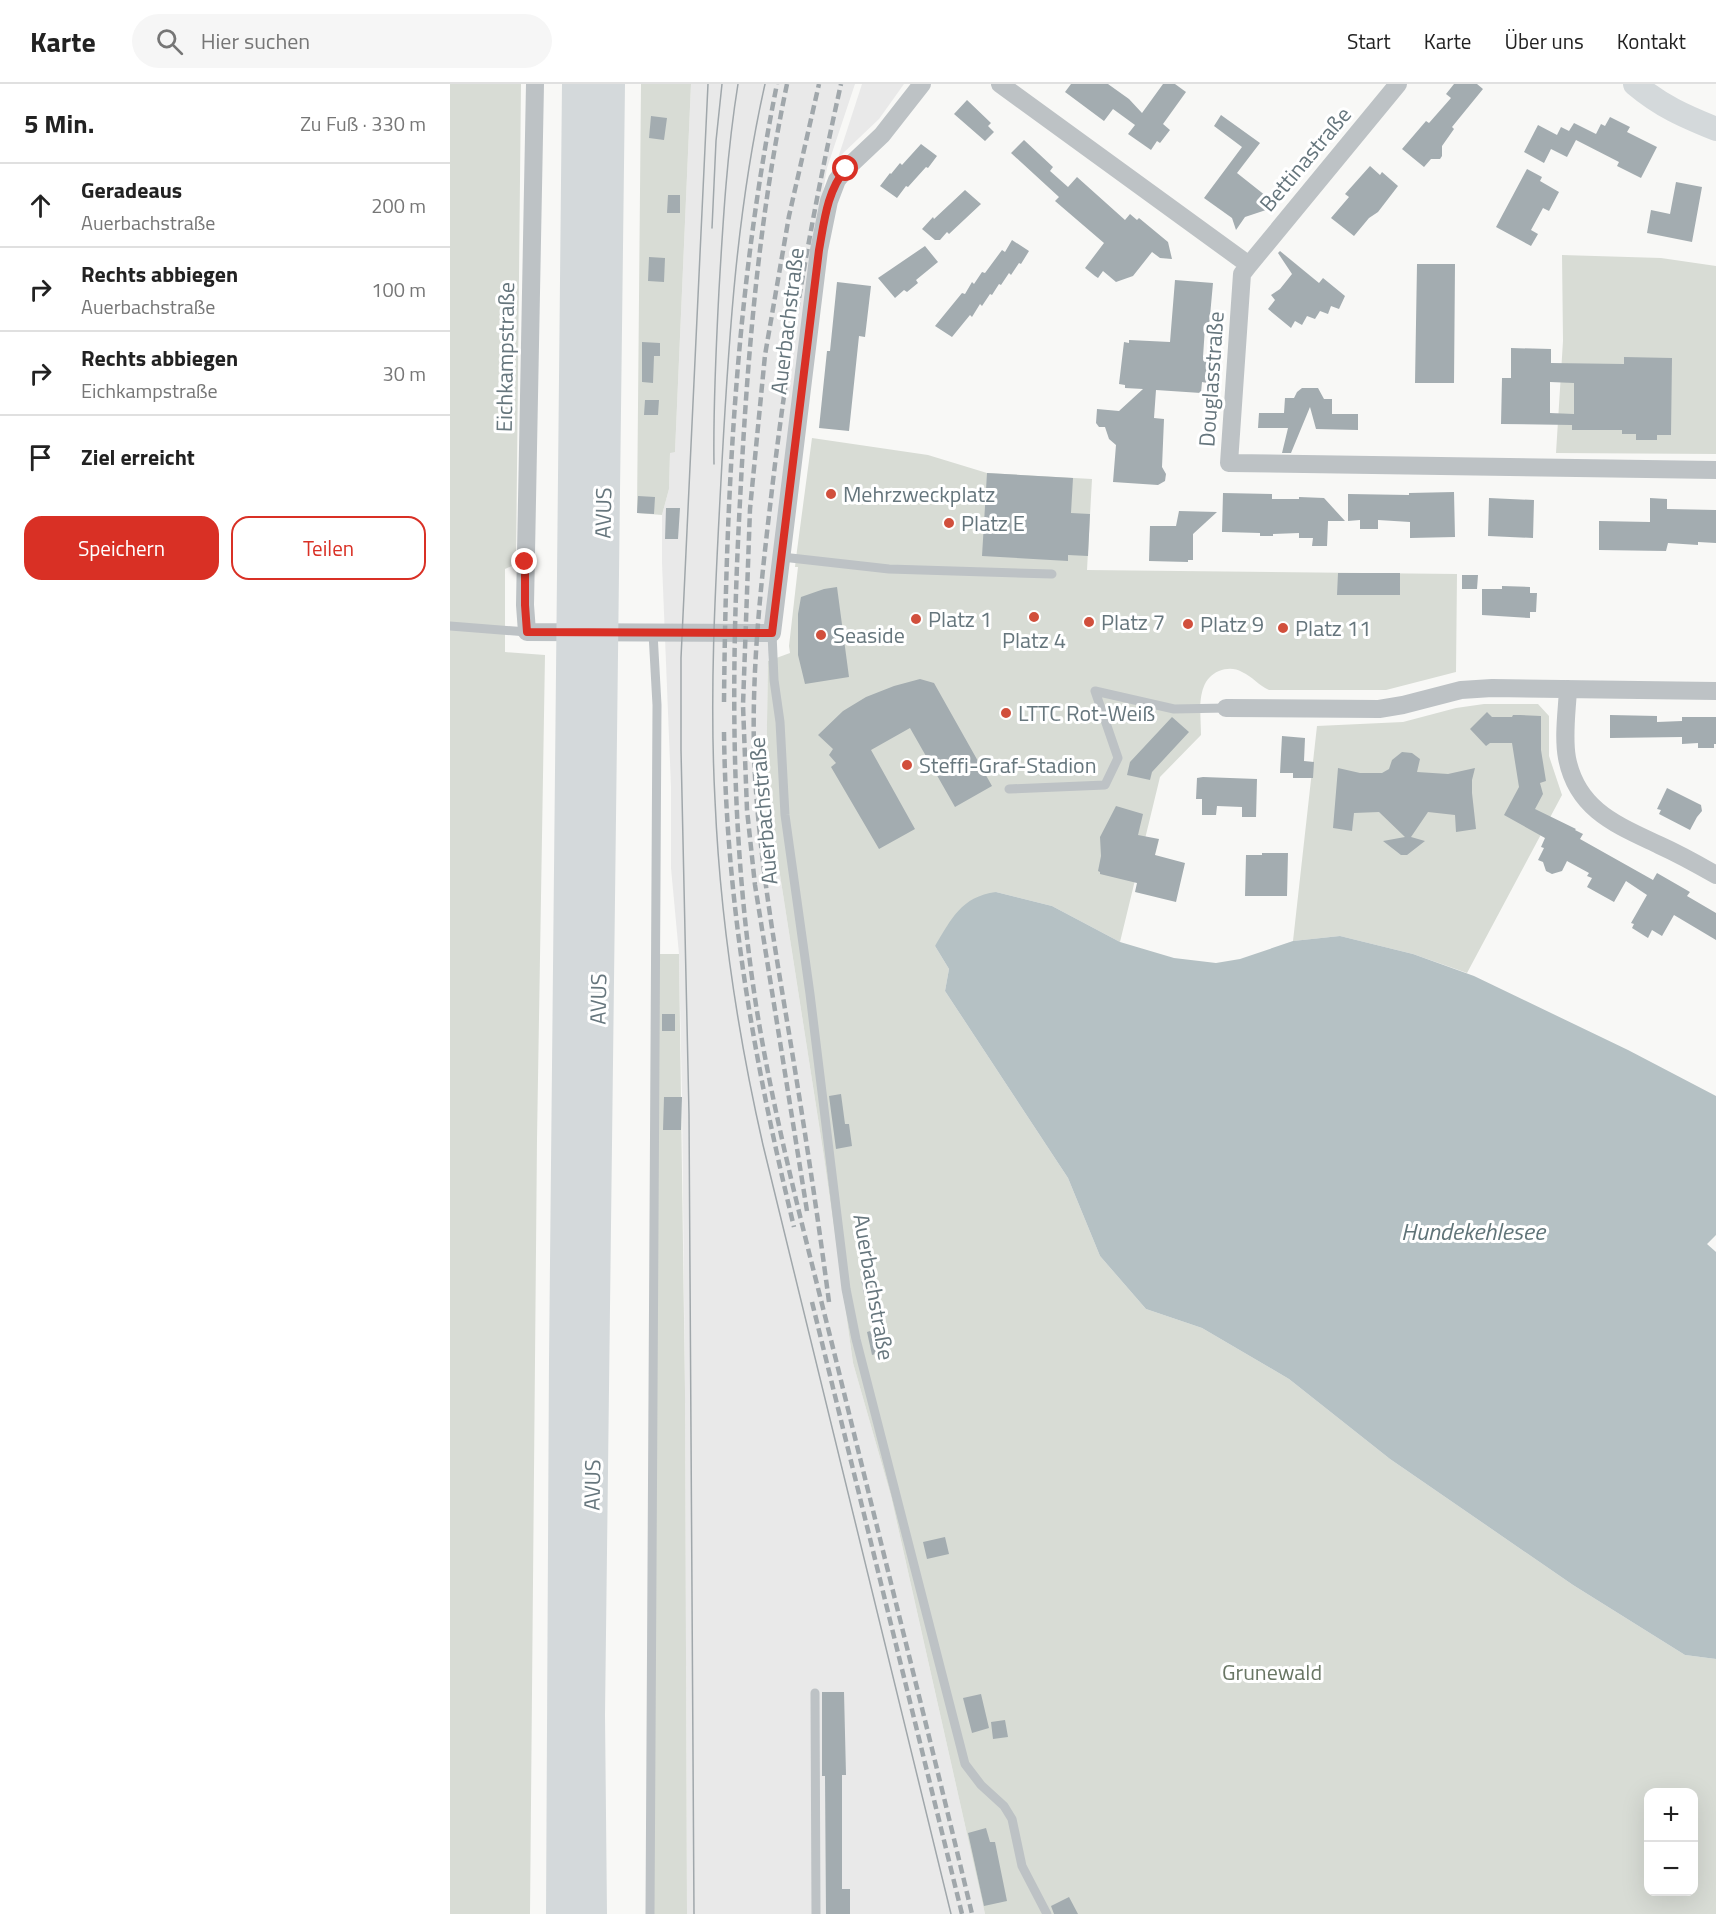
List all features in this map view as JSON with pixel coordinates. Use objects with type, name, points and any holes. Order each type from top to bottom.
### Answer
[{"type":"highway","name":"AVUS","points":[[578,84],[588,660],[591,1914]]},
{"type":"highway","name":"AVUS","points":[[587,598],[609,84]]},
{"type":"highway","name":"AVUS","points":[[562,1914],[565,1361],[588,660]]},
{"type":"street","name":"Eichkampstraße","points":[[527,632],[525,605],[535,84]]},
{"type":"street","name":"Auerbachstraße","points":[[772,633],[819,250],[829,201],[842,174],[882,135],[922,84]]},
{"type":"street","points":[[1000,84],[1249,265]]},
{"type":"street","name":"Bettinastraße","points":[[1249,265],[1398,84]]},
{"type":"street","points":[[1635,84],[1677,114],[1716,129]]},
{"type":"street","name":"Douglasstraße","points":[[1249,265],[1242,274],[1229,463],[1716,470]]},
{"type":"street","points":[[527,632],[772,633]]},
{"type":"street","points":[[1568,689],[1567,758],[1578,787],[1594,809],[1613,823],[1716,875]]},
{"type":"street","points":[[1226,708],[1379,709],[1461,690],[1716,691]]},
{"type":"lane","points":[[782,557],[889,570],[1052,574]]},
{"type":"lane","points":[[450,626],[527,632]]},
{"type":"lane","points":[[650,1914],[657,717],[653,633]]},
{"type":"lane","name":"Auerbachstraße","points":[[772,633],[785,814],[810,994],[846,1289],[856,1339],[964,1764],[981,1785],[1004,1806],[1012,1819],[1022,1866],[1047,1914]]},
{"type":"lane","points":[[1009,789],[1105,785],[1118,758],[1095,691],[1174,710],[1226,708]]},
{"type":"lane","points":[[815,1693],[816,1914]]},
{"type":"shaded area","points":[[691,84],[855,84],[827,168],[804,306],[787,449],[768,661],[766,785],[824,1157],[853,1363],[891,1496],[985,1914],[687,1914],[682,1097],[679,954],[671,868],[671,787],[662,515],[669,489],[670,452],[675,452]]},
{"type":"shaded area","points":[[862,84],[904,84],[879,119],[838,158]]},
{"type":"green space","points":[[450,84],[521,84],[516,564],[505,569],[505,652],[545,655],[537,1139],[530,1914],[450,1914]]},
{"type":"green space","points":[[641,84],[691,84],[675,452],[670,453],[669,489],[662,515],[637,513]]},
{"type":"green space","points":[[1562,255],[1661,258],[1716,266],[1716,454],[1556,453],[1563,341]]},
{"type":"green space","name":"Grunewald","points":[[812,438],[928,455],[987,473],[1092,479],[1087,570],[1457,574],[1456,672],[1386,690],[1269,690],[1237,670],[1222,670],[1211,676],[1206,682],[1201,698],[1201,735],[1160,777],[1120,942],[1052,906],[996,892],[935,946],[949,969],[945,991],[1068,1178],[1100,1256],[1146,1309],[1202,1328],[1289,1379],[1390,1459],[1573,1585],[1685,1655],[1716,1659],[1716,1914],[985,1914],[891,1496],[853,1363],[824,1157],[766,785],[768,661],[790,653],[798,567],[795,567]]},
{"type":"green space","points":[[1484,704],[1538,704],[1549,716],[1549,756],[1562,795],[1467,973],[1413,954],[1340,936],[1293,941],[1317,726],[1403,722],[1456,708]]},
{"type":"green space","points":[[656,954],[679,954],[685,1391],[687,1914],[646,1914]]},
{"type":"water","name":"Hundekehlesee","points":[[996,892],[1052,906],[1120,942],[1174,958],[1216,963],[1240,959],[1293,941],[1340,936],[1413,954],[1474,976],[1628,1050],[1716,1096],[1716,1235],[1707,1244],[1716,1252],[1716,1659],[1685,1655],[1573,1585],[1390,1459],[1289,1379],[1202,1328],[1146,1309],[1100,1256],[1068,1178],[945,991],[949,969],[935,946],[959,910],[974,899]]},
{"type":"building","points":[[1071,84],[1108,84],[1129,99],[1142,113],[1163,84],[1175,84],[1186,92],[1163,124],[1170,130],[1160,143],[1157,141],[1151,150],[1128,134],[1135,125],[1113,109],[1104,121],[1065,92]]},
{"type":"building","points":[[1454,84],[1477,84],[1483,89],[1452,127],[1454,129],[1442,146],[1440,159],[1431,159],[1424,167],[1402,149],[1426,121],[1429,123],[1451,98],[1446,94]]},
{"type":"building","points":[[967,100],[991,123],[988,126],[994,132],[985,141],[954,114]]},
{"type":"building","points":[[1221,115],[1260,143],[1237,173],[1266,196],[1261,203],[1269,209],[1245,217],[1236,230],[1232,218],[1204,198],[1242,147],[1214,126]]},
{"type":"building","points":[[651,116],[667,118],[664,140],[649,138]]},
{"type":"building","points":[[1610,117],[1630,127],[1627,132],[1657,147],[1641,178],[1617,166],[1619,162],[1576,140],[1567,157],[1551,149],[1544,163],[1524,152],[1538,125],[1557,135],[1561,127],[1569,131],[1574,123],[1596,134],[1601,124],[1605,126]]},
{"type":"building","points":[[1024,140],[1053,167],[1050,171],[1068,187],[1077,177],[1125,220],[1130,214],[1137,220],[1139,218],[1168,242],[1172,259],[1160,258],[1152,252],[1133,276],[1116,282],[1103,271],[1098,278],[1085,268],[1104,243],[1055,201],[1059,197],[1011,153]]},
{"type":"building","points":[[921,144],[937,156],[897,198],[880,186],[890,173],[900,163],[902,165]]},
{"type":"building","points":[[1370,166],[1380,175],[1382,172],[1398,186],[1378,212],[1369,218],[1354,236],[1331,218],[1349,197],[1345,194]]},
{"type":"building","points":[[1527,169],[1542,177],[1540,181],[1559,192],[1549,211],[1543,208],[1531,230],[1538,234],[1531,246],[1496,227]]},
{"type":"building","points":[[1676,182],[1702,187],[1692,242],[1647,233],[1651,210],[1670,214]]},
{"type":"building","points":[[965,190],[981,204],[949,234],[947,232],[940,240],[935,240],[922,229]]},
{"type":"building","points":[[668,195],[680,195],[680,213],[667,213]]},
{"type":"building","points":[[1012,240],[1029,251],[1021,264],[1019,263],[1011,275],[1009,273],[1001,285],[999,284],[982,306],[980,304],[972,317],[970,315],[952,337],[935,326],[962,293],[965,294],[972,282],[974,284],[982,272],[985,273],[1002,250],[1005,252]]},
{"type":"building","points":[[925,246],[938,262],[916,280],[918,283],[895,298],[878,278]]},
{"type":"building","points":[[1280,251],[1319,283],[1323,278],[1345,296],[1339,309],[1331,306],[1328,314],[1320,311],[1315,319],[1307,316],[1302,325],[1295,321],[1291,328],[1268,309],[1275,300],[1271,295],[1280,289],[1292,274],[1278,253]]},
{"type":"building","points":[[649,257],[665,258],[664,282],[648,281]]},
{"type":"building","points":[[1417,264],[1455,264],[1454,383],[1415,383]]},
{"type":"building","points":[[1175,280],[1213,283],[1209,327],[1205,327],[1203,357],[1209,357],[1207,383],[1202,382],[1201,393],[1156,390],[1154,418],[1164,419],[1162,467],[1166,474],[1165,481],[1158,485],[1113,482],[1116,445],[1109,439],[1105,427],[1099,427],[1096,423],[1097,409],[1119,411],[1143,389],[1125,388],[1125,385],[1119,384],[1124,342],[1129,343],[1129,340],[1170,342]]},
{"type":"building","points":[[837,282],[871,286],[865,337],[859,336],[849,431],[819,428]]},
{"type":"building","points":[[642,342],[660,343],[660,356],[654,356],[653,383],[642,382]]},
{"type":"building","points":[[1511,348],[1551,349],[1551,363],[1624,364],[1624,357],[1672,358],[1671,435],[1657,435],[1657,440],[1636,440],[1636,434],[1622,434],[1622,430],[1572,430],[1572,425],[1501,424],[1502,378],[1511,378]],"holes":[[[1550,382],[1574,383],[1574,414],[1550,413]]]},
{"type":"building","points":[[1302,388],[1318,388],[1324,399],[1332,399],[1332,414],[1358,414],[1358,430],[1316,429],[1310,407],[1291,453],[1282,453],[1288,428],[1258,428],[1259,413],[1284,413],[1285,398],[1294,398]]},
{"type":"building","points":[[645,400],[659,400],[658,415],[644,415]]},
{"type":"building","points":[[987,473],[1073,478],[1071,513],[1090,514],[1088,556],[1068,555],[1068,561],[982,556]]},
{"type":"building","points":[[1454,492],[1455,537],[1410,538],[1410,522],[1378,520],[1378,529],[1360,529],[1360,520],[1348,521],[1348,494],[1409,495],[1409,493]]},
{"type":"building","points":[[1223,493],[1272,494],[1272,499],[1324,498],[1345,521],[1328,521],[1327,546],[1312,546],[1313,538],[1299,538],[1299,533],[1260,536],[1260,533],[1222,532]]},
{"type":"building","points":[[638,496],[655,497],[654,514],[637,513]]},
{"type":"building","points":[[1489,498],[1534,500],[1533,538],[1488,536]]},
{"type":"building","points":[[1650,498],[1667,499],[1667,509],[1716,510],[1716,543],[1698,542],[1698,545],[1668,543],[1666,551],[1599,550],[1599,521],[1650,522]]},
{"type":"building","points":[[666,508],[680,508],[678,539],[665,539]]},
{"type":"building","points":[[1179,511],[1217,512],[1193,534],[1193,560],[1188,560],[1188,562],[1149,561],[1150,526],[1176,526]]},
{"type":"building","points":[[1338,573],[1400,573],[1400,595],[1337,595]]},
{"type":"building","points":[[1462,575],[1478,575],[1477,589],[1462,589]]},
{"type":"building","points":[[1502,586],[1530,587],[1530,593],[1537,593],[1536,612],[1530,612],[1530,618],[1482,615],[1482,589],[1502,589]]},
{"type":"building","name":"Seaside","points":[[837,587],[849,677],[805,684],[798,655],[798,614],[801,597]]},
{"type":"building","name":"Steffi-Graf-Stadion","points":[[920,679],[934,683],[992,786],[955,807],[910,728],[871,750],[915,829],[879,849],[831,767],[836,763],[829,755],[833,749],[818,735],[843,711],[866,697]]},
{"type":"building","points":[[1487,712],[1492,717],[1541,716],[1541,750],[1546,781],[1540,783],[1543,794],[1535,809],[1576,829],[1583,834],[1580,839],[1653,880],[1657,873],[1690,892],[1687,896],[1716,913],[1716,940],[1674,915],[1662,936],[1652,930],[1648,938],[1632,928],[1634,924],[1631,923],[1647,895],[1626,881],[1614,902],[1587,887],[1592,878],[1587,876],[1589,873],[1567,861],[1562,871],[1552,874],[1546,871],[1543,862],[1538,860],[1544,848],[1541,847],[1545,838],[1504,815],[1519,787],[1512,743],[1490,743],[1486,746],[1470,729]]},
{"type":"building","points":[[1610,715],[1657,716],[1657,722],[1682,721],[1682,717],[1716,717],[1716,744],[1714,748],[1698,748],[1698,743],[1682,744],[1682,737],[1610,738]]},
{"type":"building","points":[[1172,717],[1189,732],[1152,772],[1150,780],[1127,775],[1130,762]]},
{"type":"building","points":[[1282,736],[1305,738],[1304,761],[1314,762],[1313,778],[1293,778],[1293,773],[1280,773]]},
{"type":"building","points":[[1402,752],[1412,753],[1420,759],[1417,772],[1448,774],[1475,768],[1472,793],[1476,829],[1456,832],[1455,815],[1428,812],[1411,837],[1425,841],[1407,855],[1401,855],[1383,841],[1405,837],[1379,812],[1354,813],[1352,831],[1333,828],[1338,768],[1360,773],[1382,773],[1389,769],[1392,760]]},
{"type":"building","points":[[1197,778],[1257,779],[1256,817],[1242,817],[1242,807],[1217,806],[1216,815],[1202,815],[1202,799],[1196,799]]},
{"type":"building","points":[[1667,788],[1701,805],[1702,811],[1690,830],[1659,814],[1661,810],[1657,809]]},
{"type":"building","points":[[1116,806],[1143,814],[1138,835],[1159,839],[1155,855],[1185,863],[1176,902],[1135,892],[1137,883],[1100,874],[1098,871],[1101,856],[1100,837]]},
{"type":"building","points":[[1262,853],[1288,853],[1287,896],[1245,896],[1246,855],[1262,855]]},
{"type":"building","points":[[662,1014],[675,1014],[675,1031],[662,1031]]},
{"type":"building","points":[[841,1094],[845,1124],[849,1124],[852,1146],[836,1149],[829,1096]]},
{"type":"building","points":[[664,1097],[682,1097],[681,1130],[663,1130]]},
{"type":"building","points":[[875,1276],[878,1291],[864,1294],[861,1279]]},
{"type":"building","points":[[880,1328],[886,1351],[872,1355],[867,1332]]},
{"type":"building","points":[[945,1537],[949,1554],[927,1559],[923,1542]]},
{"type":"building","points":[[822,1692],[844,1692],[846,1775],[842,1775],[842,1889],[850,1889],[850,1914],[826,1914]]},
{"type":"building","points":[[981,1694],[989,1728],[972,1733],[963,1698]]},
{"type":"building","points":[[1005,1720],[1008,1737],[993,1739],[991,1722]]},
{"type":"building","points":[[986,1828],[990,1842],[995,1842],[1007,1901],[984,1906],[968,1833]]},
{"type":"building","points":[[1069,1897],[1078,1914],[1054,1914],[1051,1906]]},
{"type":"tram line","points":[[694,1914],[689,1114],[681,658],[708,84]]},
{"type":"tram line","points":[[712,228],[716,141],[722,84]]},
{"type":"tram line","points":[[714,464],[715,377],[722,238],[728,161],[738,84]]},
{"type":"tram line","points":[[765,84],[755,131],[741,225],[731,319],[722,462],[714,631],[713,715],[713,758],[721,887],[731,973],[745,1059],[763,1145],[951,1914]]},
{"type":"railway","points":[[724,702],[727,547],[736,392],[752,237],[777,84]]},
{"type":"railway","points":[[787,84],[768,188],[755,292],[746,396],[737,565],[735,753],[737,816],[747,942],[772,1095],[792,1184],[972,1914]]},
{"type":"railway","points":[[807,1211],[755,885],[747,810],[743,705],[750,509],[765,355],[789,216],[819,84]]},
{"type":"railway","points":[[829,1302],[764,870],[755,776],[754,706],[763,568],[784,394],[809,239],[841,84]]},
{"type":"railway","points":[[724,732],[730,858],[736,920],[766,1104],[794,1227]]},
{"type":"railway","points":[[812,1302],[962,1914]]},
{"type":"place","name":"Mehrzweckplatz","points":[[831,494]]},
{"type":"place","name":"Platz E","points":[[949,523]]},
{"type":"place","name":"Platz 4","points":[[1034,617]]},
{"type":"place","name":"Platz 1","points":[[916,619]]},
{"type":"place","name":"Platz 7","points":[[1089,622]]},
{"type":"place","name":"Platz 9","points":[[1188,624]]},
{"type":"place","name":"Platz 11","points":[[1283,628]]},
{"type":"place","name":"Seaside","points":[[821,635]]},
{"type":"place","name":"LTTC Rot-Weiß","points":[[1006,713]]},
{"type":"place","name":"Steffi-Graf-Stadion","points":[[907,765]]},
{"type":"route","points":[[525,562],[527,632],[772,633],[819,250],[829,201],[837,180],[846,169]]}]
